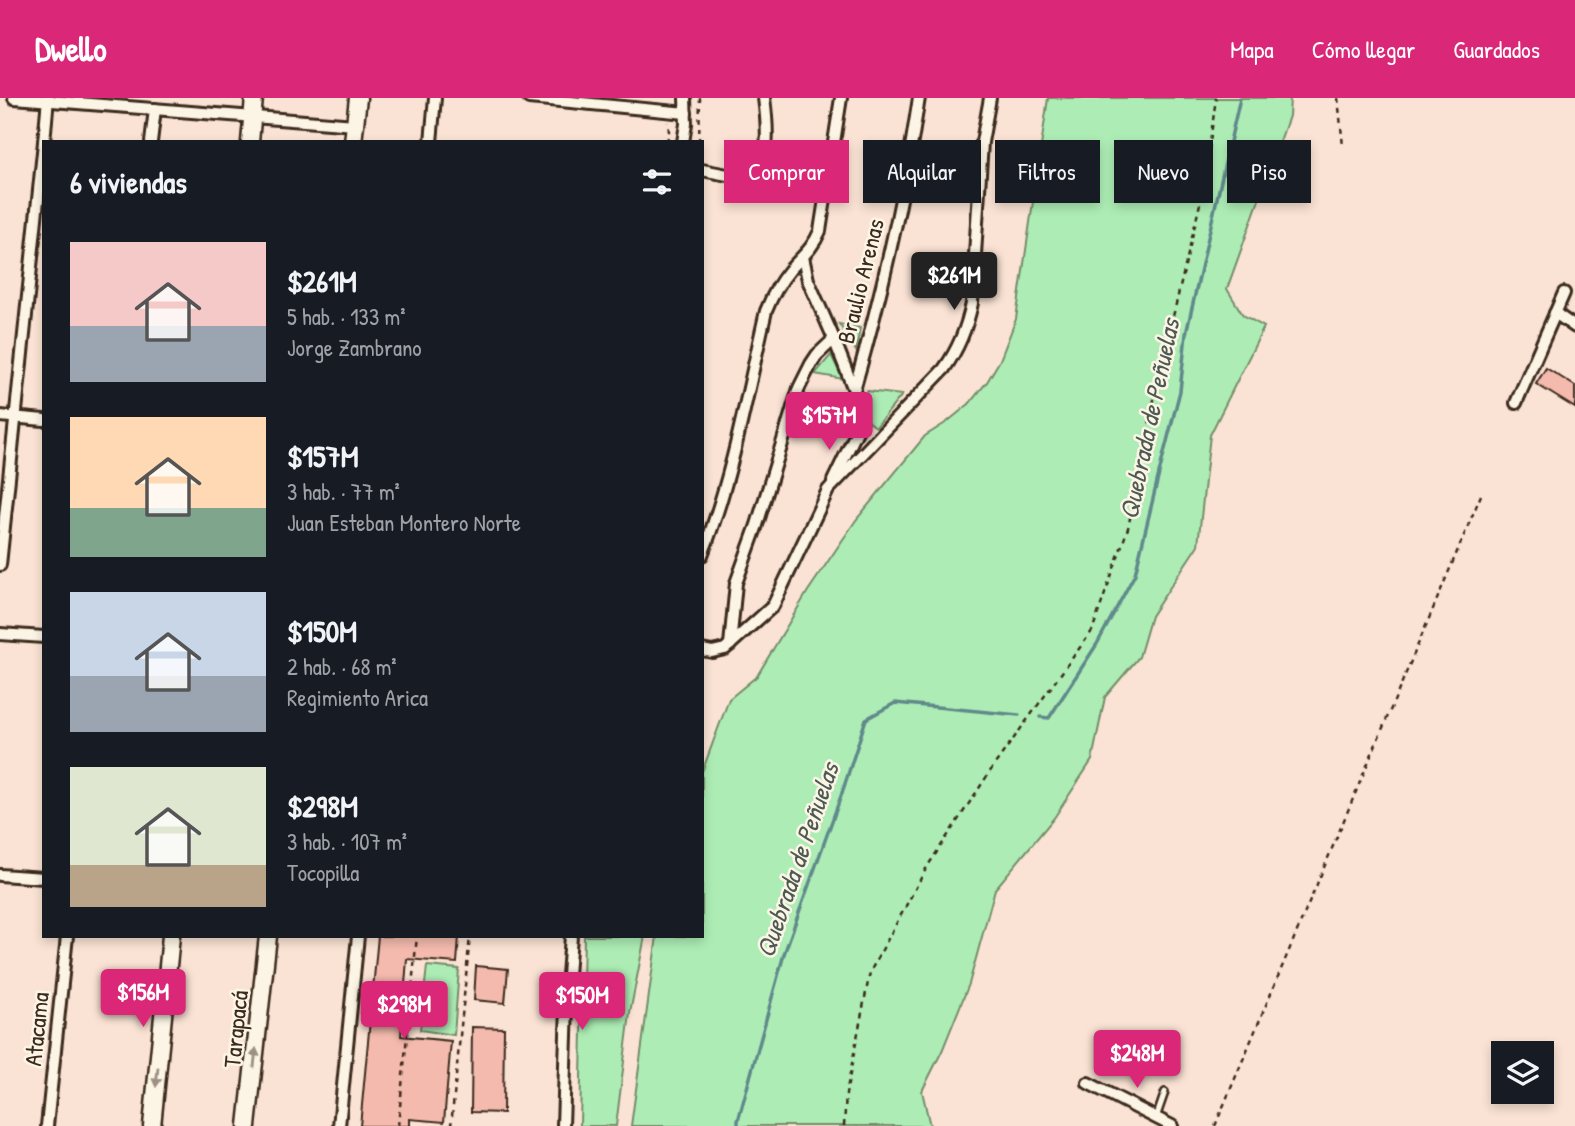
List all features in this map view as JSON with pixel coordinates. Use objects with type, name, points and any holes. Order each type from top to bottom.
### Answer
[{"type":"main road","points":[[250,140],[254,98]]},
{"type":"main road","points":[[353,140],[358,98]]},
{"type":"main road","points":[[152,1126],[171,938]]},
{"type":"main road","name":"Tarapacá","points":[[247,1126],[268,938]]},
{"type":"street","points":[[14,98],[355,125]]},
{"type":"street","points":[[431,140],[435,98]]},
{"type":"street","points":[[529,98],[686,113]]},
{"type":"street","points":[[683,140],[685,98]]},
{"type":"street","points":[[704,170],[743,178],[760,170],[767,127],[764,98]]},
{"type":"street","points":[[704,549],[730,470],[766,311],[783,278],[812,247],[820,231],[841,98]]},
{"type":"street","name":"Braulio Arenas","points":[[854,390],[894,234],[919,98]]},
{"type":"street","points":[[828,490],[944,369],[958,348],[972,303],[982,142],[990,98]]},
{"type":"street","points":[[44,140],[48,99]]},
{"type":"street","points":[[151,140],[155,109]]},
{"type":"street","points":[[0,565],[42,161]]},
{"type":"street","points":[[704,650],[718,651],[730,645],[773,606],[859,426],[854,390],[808,280],[803,257]]},
{"type":"street","points":[[1516,403],[1564,293]]},
{"type":"street","points":[[1555,313],[1575,327]]},
{"type":"street","name":"Braulio Arenas","points":[[730,645],[736,583],[757,526],[799,388],[817,355],[834,339]]},
{"type":"street","points":[[0,416],[42,420]]},
{"type":"street","points":[[859,426],[877,440]]},
{"type":"street","points":[[0,634],[42,637]]},
{"type":"street","points":[[0,875],[42,878]]},
{"type":"street","name":"Atacama","points":[[47,1126],[67,938]]},
{"type":"street","points":[[339,1126],[358,938]]},
{"type":"street","points":[[563,1126],[571,938]]},
{"type":"street","points":[[1088,1083],[1172,1126]]},
{"type":"lane","points":[[1156,1118],[1165,1092]]},
{"type":"path","points":[[699,140],[700,98]]},
{"type":"path","points":[[844,1126],[846,1094],[870,972],[927,867],[995,764],[1091,631],[1096,618],[1128,528],[1159,375],[1204,187],[1216,98]]},
{"type":"path","points":[[1338,98],[1343,146]]},
{"type":"path","points":[[667,140],[668,111]]},
{"type":"path","points":[[1215,1126],[1481,495]]},
{"type":"path","points":[[398,1126],[417,938]]},
{"type":"path","points":[[451,1126],[470,938]]},
{"type":"green space","name":"Quebrada de Peñuelas","points":[[1048,98],[1290,98],[1289,116],[1280,140],[1227,140],[1227,203],[1258,203],[1227,289],[1243,315],[1264,327],[1210,435],[1198,545],[1151,616],[1139,657],[1105,697],[1092,760],[1054,818],[995,889],[969,984],[942,1051],[922,1091],[930,1126],[631,1126],[657,938],[704,938],[704,767],[729,699],[757,676],[808,591],[856,520],[925,436],[969,404],[1000,360],[1016,319],[1033,203],[1100,203],[1100,140],[1042,140]]},
{"type":"green space","points":[[839,324],[860,328],[856,351]]},
{"type":"green space","points":[[831,355],[843,379],[815,374]]},
{"type":"green space","points":[[867,391],[902,395],[876,427],[868,421]]},
{"type":"green space","points":[[584,938],[645,938],[630,1013],[616,1126],[580,1126]]},
{"type":"green space","points":[[427,966],[459,969],[454,1035],[420,1030]]},
{"type":"building","points":[[1546,368],[1575,386],[1575,408],[1536,384]]},
{"type":"building","points":[[378,938],[459,938],[457,963],[407,959],[401,1036],[451,1041],[444,1122],[410,1119],[410,1126],[360,1126]]},
{"type":"building","points":[[476,966],[508,969],[505,1003],[474,1000]]},
{"type":"building","points":[[472,1027],[504,1028],[503,1113],[471,1112]]},
{"type":"waterway","name":"Quebrada de Peñuelas","points":[[1040,717],[1049,718],[1097,644],[1135,574],[1180,391],[1186,334],[1240,98]]},
{"type":"waterway","name":"Quebrada de Peñuelas","points":[[738,1126],[784,954],[866,719],[895,703],[1019,715]]}]
